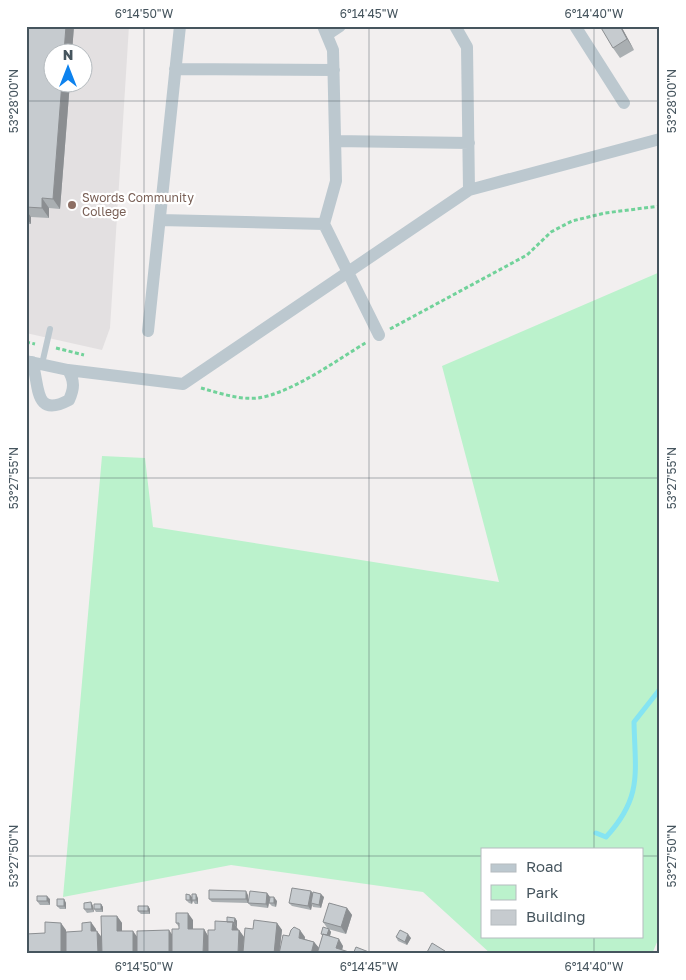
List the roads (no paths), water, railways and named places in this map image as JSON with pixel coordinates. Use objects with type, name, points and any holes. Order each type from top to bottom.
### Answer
[{"type":"street","points":[[148,331],[180,26]]},
{"type":"street","points":[[340,26],[326,30],[333,50],[336,181],[324,224],[379,335]]},
{"type":"street","points":[[455,26],[467,48],[469,190]]},
{"type":"street","points":[[575,26],[624,104]]},
{"type":"street","points":[[176,69],[334,70]]},
{"type":"street","points":[[68,370],[74,378],[73,390],[69,400],[56,407],[46,405],[39,396],[34,362],[68,370],[183,384],[469,190],[660,139]]},
{"type":"street","points":[[335,141],[469,143]]},
{"type":"street","points":[[160,220],[324,224]]},
{"type":"lane","points":[[34,362],[50,329]]},
{"type":"waterway","points":[[596,833],[606,837],[618,823],[626,809],[634,783],[634,722],[660,689]]},
{"type":"place","name":"Swords Community College","points":[[72,205]]}]
